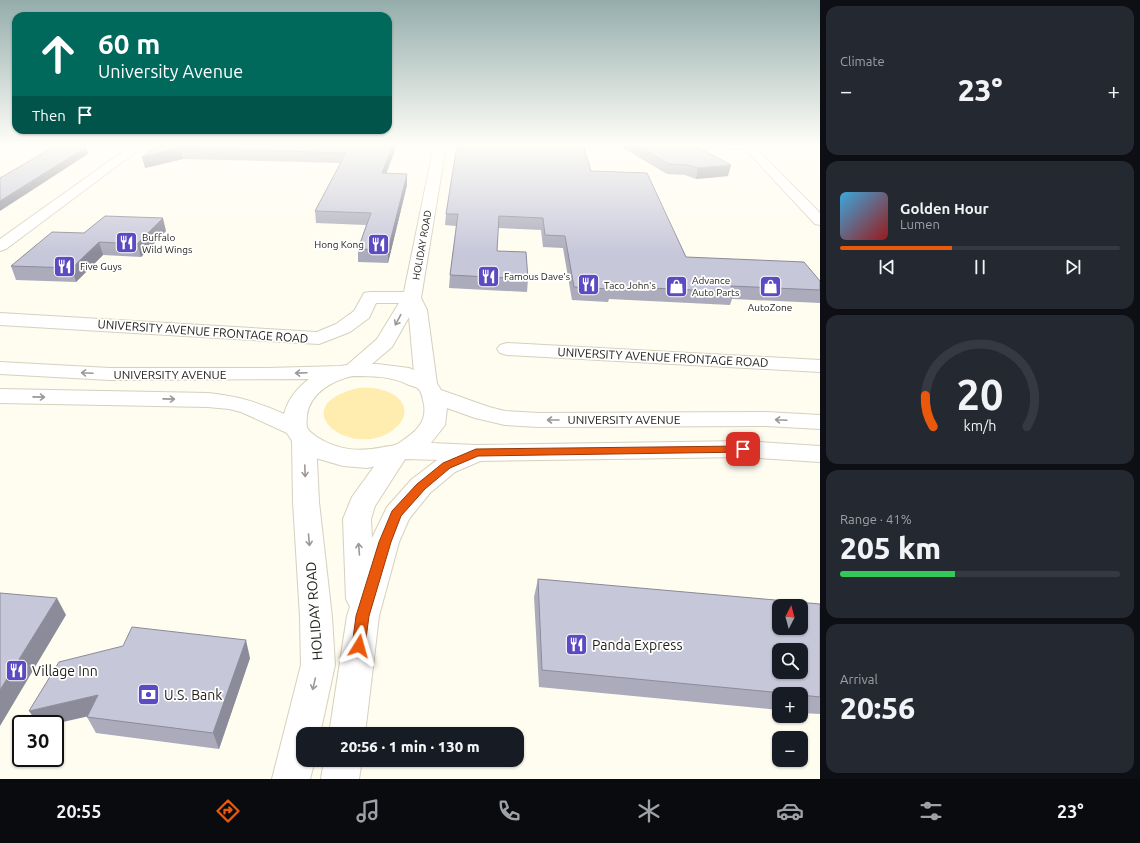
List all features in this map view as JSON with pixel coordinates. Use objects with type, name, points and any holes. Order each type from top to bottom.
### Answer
[{"type":"street","points":[[0,246],[89,181]]},
{"type":"street","name":"HOLIDAY ROAD","points":[[346,371],[386,343],[404,309],[412,298],[433,181]]},
{"type":"street","points":[[782,181],[820,221]]},
{"type":"street","name":"UNIVERSITY AVENUE FRONTAGE ROAD","points":[[0,319],[319,338],[343,328],[362,314],[370,297],[412,298]]},
{"type":"street","name":"HOLIDAY ROAD","points":[[412,298],[418,310],[421,347],[429,390]]},
{"type":"street","name":"UNIVERSITY AVENUE FRONTAGE ROAD","points":[[507,349],[820,366]]},
{"type":"street","name":"UNIVERSITY AVENUE","points":[[0,368],[110,374],[260,374],[346,371]]},
{"type":"street","points":[[363,616],[357,519],[362,504],[401,452],[423,438],[433,425],[436,411],[429,390],[401,373],[376,370],[346,371],[323,380],[306,393],[297,408],[299,434],[321,450],[343,457],[368,459],[401,452],[476,453],[743,449],[818,454]]},
{"type":"street","name":"UNIVERSITY AVENUE","points":[[429,390],[484,413],[512,418],[539,420],[766,419],[820,422]]},
{"type":"street","name":"UNIVERSITY AVENUE","points":[[0,396],[223,402],[249,407],[299,434]]},
{"type":"street","name":"HOLIDAY ROAD","points":[[292,779],[318,665],[316,617],[299,434]]},
{"type":"street","points":[[347,727],[363,616],[385,542],[396,514],[421,486],[446,466],[476,453]]},
{"type":"street","points":[[340,779],[342,767]]},
{"type":"shaded area","points":[[358,388],[379,389],[396,396],[405,411],[404,417],[400,423],[394,429],[378,437],[361,439],[344,436],[332,428],[325,418],[325,407],[336,397]]},
{"type":"building","points":[[0,181],[31,181],[0,201]]},
{"type":"building","points":[[331,181],[405,181],[388,250],[358,249],[371,213],[315,211]]},
{"type":"building","points":[[451,181],[651,181],[686,257],[804,262],[820,281],[820,290],[731,286],[734,292],[610,286],[611,289],[574,287],[565,236],[545,235],[543,218],[499,216],[497,251],[526,252],[528,279],[450,275],[458,214],[446,214]]},
{"type":"building","points":[[105,216],[163,218],[137,244],[99,242],[72,268],[11,266],[52,232],[84,233]]},
{"type":"building","points":[[538,579],[772,600],[772,635],[808,635],[808,603],[820,604],[820,697],[808,696],[808,687],[772,687],[772,692],[542,670]]},
{"type":"building","points":[[0,593],[57,598],[0,690]]},
{"type":"building","name":"U.S. Bank","points":[[132,627],[246,640],[213,733],[87,717],[98,695],[29,711],[59,662],[123,646]]},
{"type":"place","name":"Buffalo Wild Wings","points":[[127,243]]},
{"type":"place","name":"Hong Kong","points":[[379,244]]},
{"type":"place","name":"Five Guys","points":[[64,266]]},
{"type":"place","name":"Famous Dave's","points":[[488,276]]},
{"type":"place","name":"Taco John's","points":[[589,285]]},
{"type":"place","name":"Advance Auto Parts","points":[[677,286]]},
{"type":"place","name":"AutoZone","points":[[770,287]]},
{"type":"place","name":"Panda Express","points":[[576,645]]},
{"type":"place","name":"Village Inn","points":[[16,671]]},
{"type":"place","name":"U.S. Bank","points":[[148,695]]},
{"type":"route","points":[[359,646],[363,616],[385,542],[396,514],[421,486],[446,466],[476,453],[743,449]]}]
